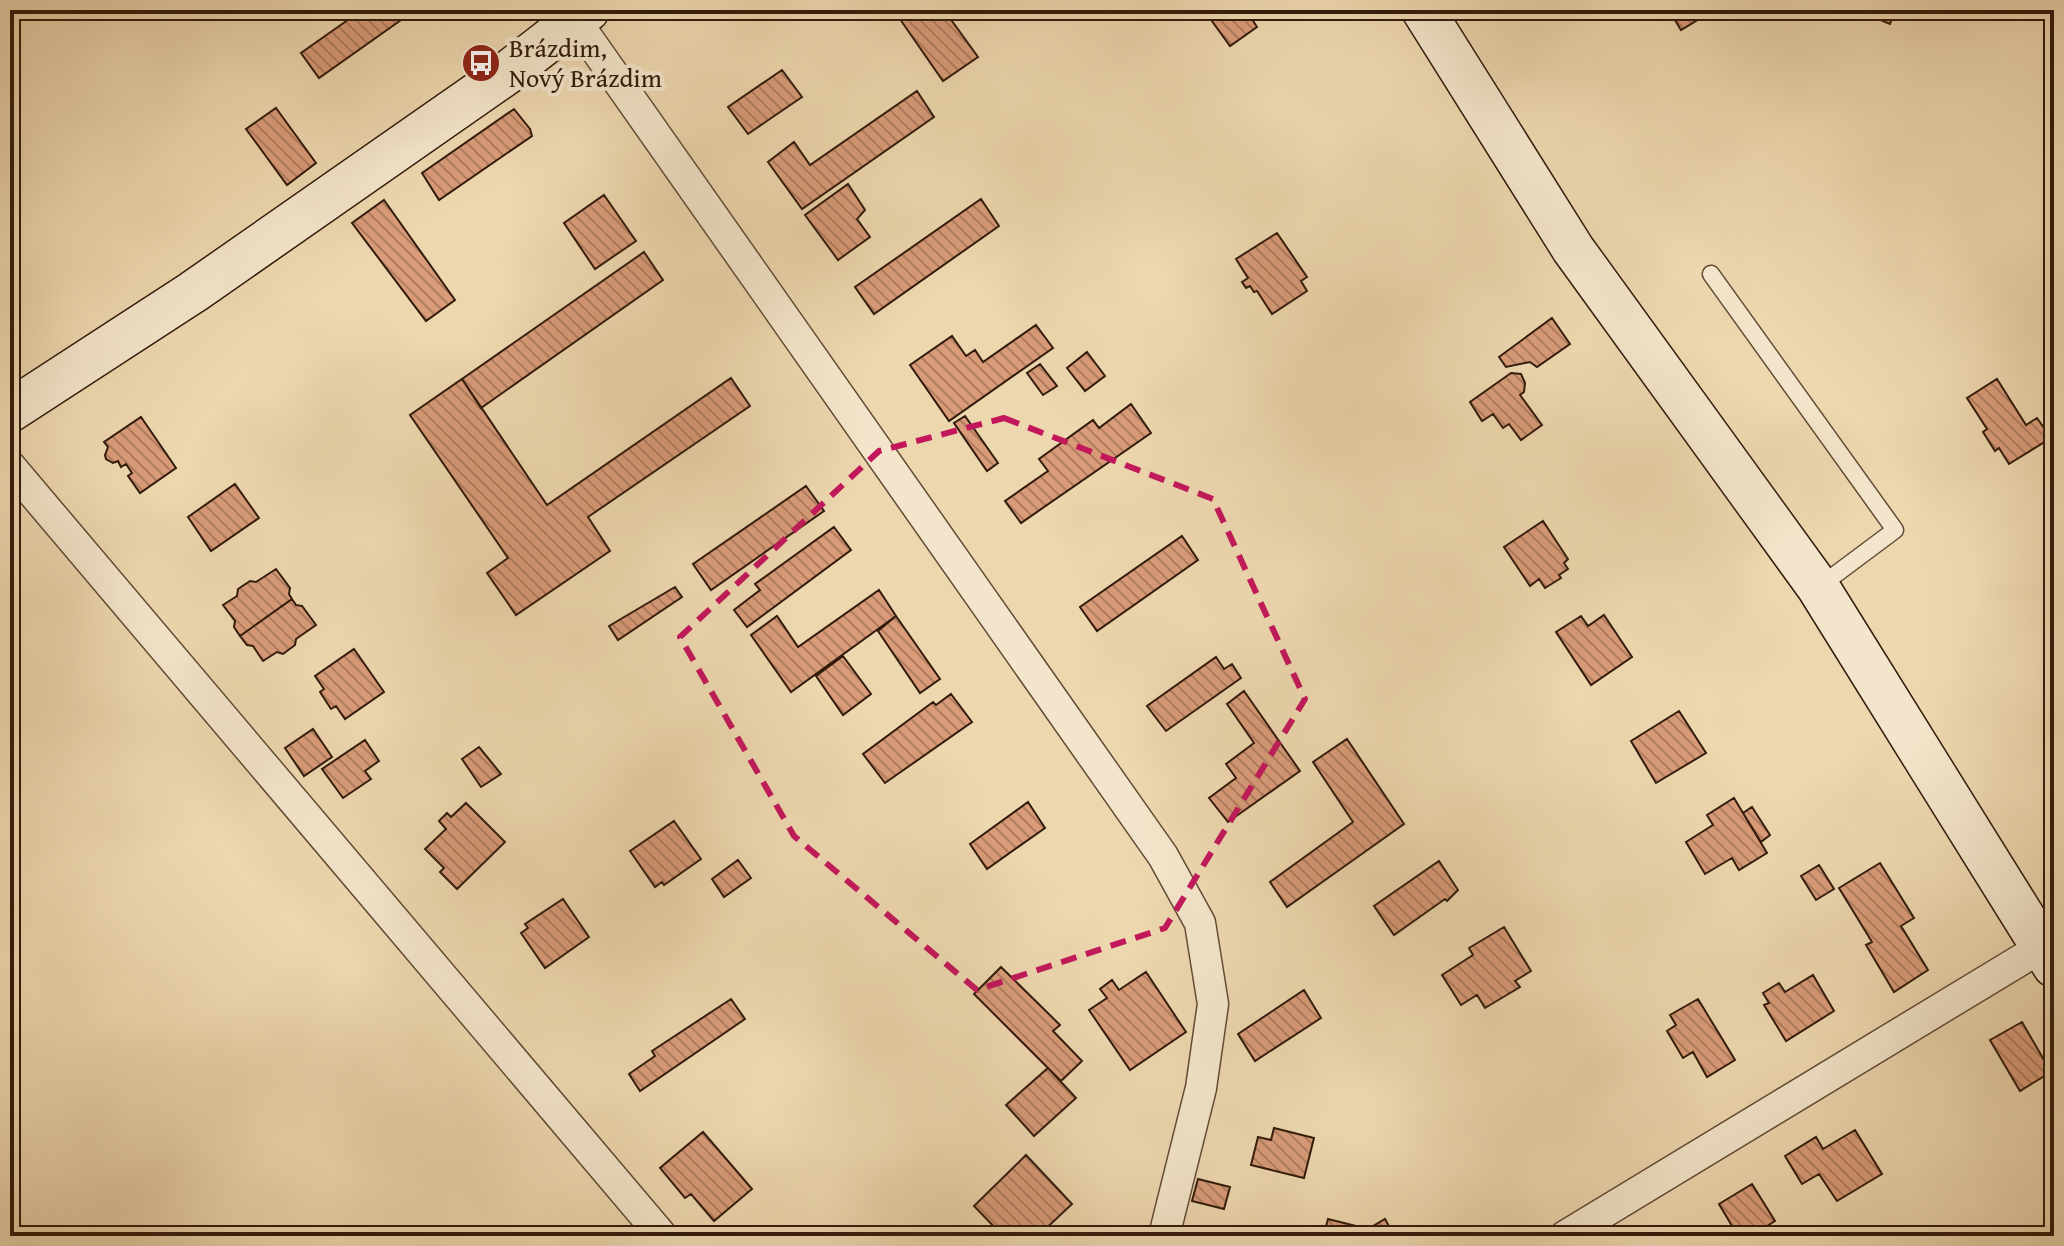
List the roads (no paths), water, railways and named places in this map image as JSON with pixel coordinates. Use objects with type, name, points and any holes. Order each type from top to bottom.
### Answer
[{"type":"street","points":[[1423,10],[1573,249],[1818,587],[2048,956],[1565,1236]]},
{"type":"street","points":[[10,411],[193,292],[507,73],[577,13],[1163,856],[1200,923],[1213,1004],[1201,1088],[1164,1236]]},
{"type":"street","points":[[10,466],[662,1236]]},
{"type":"lane","points":[[1711,274],[1895,530],[1818,587]]},
{"type":"place","name":"Brázdim, Nový Brázdim","points":[[481,63]]}]
